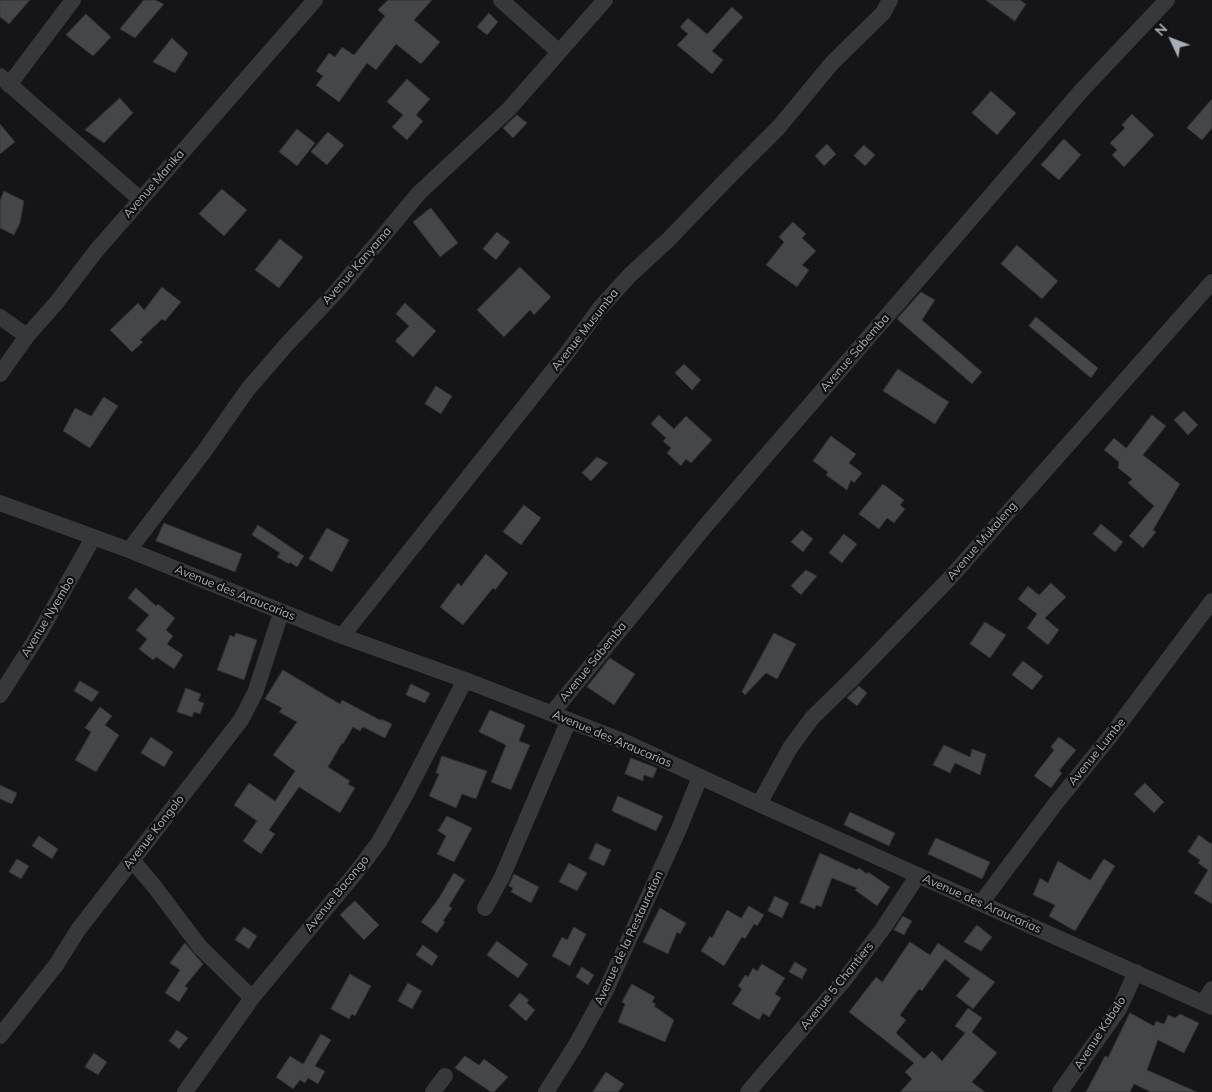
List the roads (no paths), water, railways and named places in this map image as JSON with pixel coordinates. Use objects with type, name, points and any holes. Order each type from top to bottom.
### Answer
[{"type":"street","points":[[73,0],[5,80],[141,200]]},
{"type":"street","name":"Avenue Manika","points":[[0,374],[96,251],[315,0]]},
{"type":"street","points":[[501,0],[559,52]]},
{"type":"street","name":"Avenue Kanyama","points":[[129,550],[203,453],[248,389],[337,291],[420,193],[509,109],[606,0]]},
{"type":"street","name":"Avenue Musumba","points":[[342,636],[567,353],[600,308],[630,275],[669,239],[779,127],[832,63],[883,13],[890,0]]},
{"type":"street","name":"Avenue Sabemba","points":[[552,713],[707,524],[930,265],[1082,90],[1167,0]]},
{"type":"street","name":"Avenue Mukaleng","points":[[760,804],[790,748],[812,718],[949,579],[1212,282]]},
{"type":"street","points":[[0,317],[28,336]]},
{"type":"street","name":"Avenue des Araucarias","points":[[0,503],[129,550],[281,613],[465,680],[625,742],[1207,1005]]},
{"type":"street","name":"Avenue Nyembo","points":[[0,695],[49,618],[93,538]]},
{"type":"street","name":"Avenue Lumbe","points":[[981,904],[1056,803],[1112,734],[1212,601]]},
{"type":"street","name":"Avenue Kongolo","points":[[0,1036],[50,972],[78,930],[241,720],[258,685],[281,613]]},
{"type":"street","name":"Avenue Bacongo","points":[[185,1092],[252,998],[379,842],[465,680]]},
{"type":"street","points":[[485,908],[502,877],[569,720]]},
{"type":"street","name":"Avenue de la Restauration","points":[[546,1092],[577,1043],[606,990],[679,830],[700,777]]},
{"type":"street","points":[[132,860],[200,946],[252,998]]},
{"type":"street","name":"Avenue 5 Chantiers","points":[[748,1092],[845,979],[884,927],[918,875]]},
{"type":"street","name":"Avenue Kabalo","points":[[1060,1092],[1118,1009],[1136,972]]},
{"type":"street","points":[[1207,1005],[1212,989]]},
{"type":"street","points":[[433,1092],[445,1076]]}]
